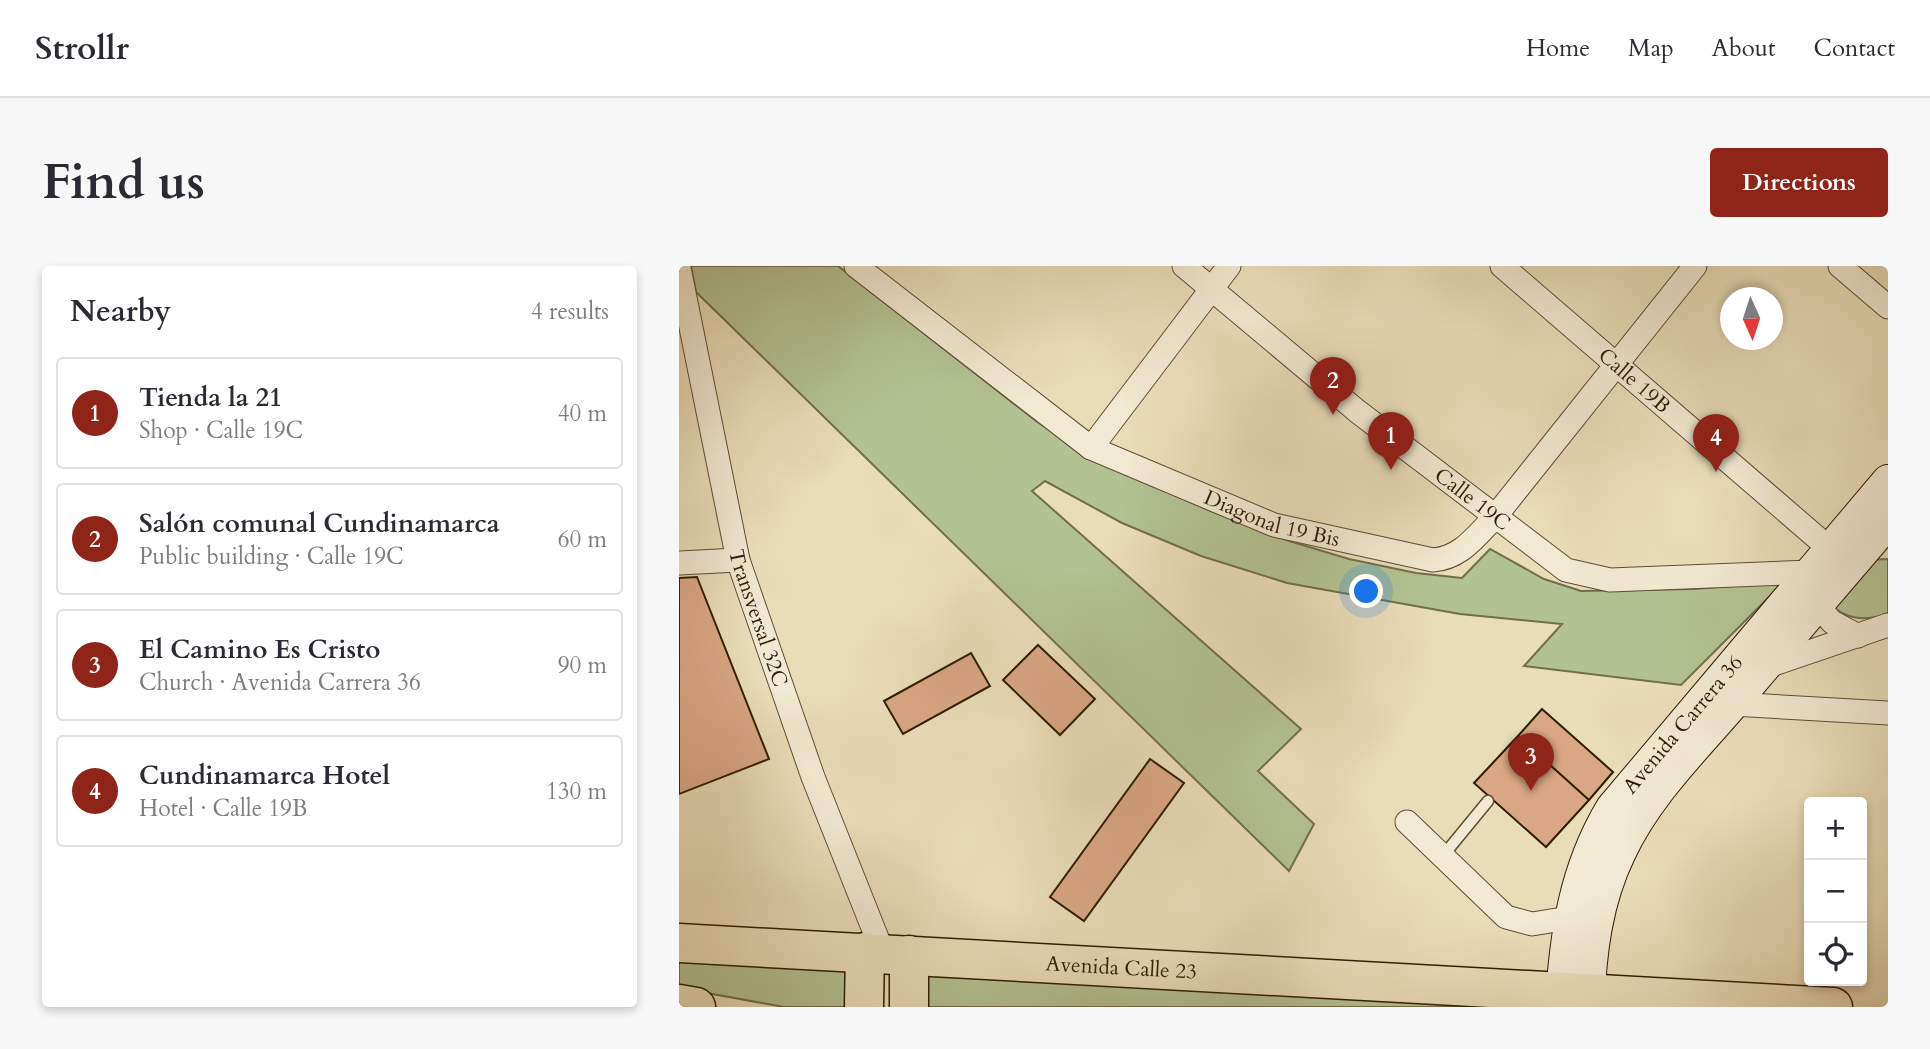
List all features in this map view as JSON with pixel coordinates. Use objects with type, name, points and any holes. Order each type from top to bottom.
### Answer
[{"type":"highway","name":"Avenida Calle 23","points":[[679,943],[886,953],[1575,1000],[1810,1006]]},
{"type":"highway","points":[[865,1007],[886,953]]},
{"type":"highway","points":[[886,953],[909,1007]]},
{"type":"main road","name":"Avenida Carrera 36","points":[[1575,1000],[1619,853],[1633,827],[1673,773],[1762,668],[1888,481]]},
{"type":"main road","name":"Avenida Carrera 36","points":[[1575,1000],[1569,918],[1584,863],[1612,808],[1822,579],[1888,522]]},
{"type":"street","name":"Diagonal 19 Bis","points":[[856,266],[1091,448],[1274,525],[1433,560],[1459,553],[1494,517]]},
{"type":"street","name":"Calle 19C","points":[[1184,266],[1357,411],[1566,570],[1610,580],[1822,579]]},
{"type":"street","points":[[1091,448],[1229,266]]},
{"type":"street","name":"Calle 19B","points":[[1502,266],[1616,363],[1822,579],[1832,622],[1858,636]]},
{"type":"street","points":[[1494,517],[1695,266]]},
{"type":"street","points":[[1840,266],[1888,307]]},
{"type":"street","name":"Transversal 32C","points":[[679,268],[738,560],[813,777],[886,953]]},
{"type":"street","points":[[679,563],[738,560]]},
{"type":"street","points":[[1762,668],[1888,625]]},
{"type":"street","points":[[1732,704],[1888,713]]},
{"type":"street","points":[[1407,822],[1506,916],[1532,924],[1569,918]]},
{"type":"lane","points":[[1442,857],[1488,801]]},
{"type":"green space","points":[[691,266],[838,266],[1036,421],[1086,455],[1211,511],[1289,541],[1349,559],[1416,573],[1462,578],[1490,549],[1544,579],[1581,591],[1694,589],[1784,582],[1681,685],[1524,666],[1562,624],[1460,614],[1287,583],[1201,556],[1122,523],[1045,481],[1032,491],[1301,729],[1258,771],[1314,824],[1289,871],[696,292]]},
{"type":"green space","points":[[1888,559],[1888,615],[1857,618],[1843,614],[1830,604],[1865,560]]},
{"type":"green space","points":[[679,959],[849,965],[847,1007],[784,1007],[679,988]]},
{"type":"green space","points":[[917,968],[1530,1007],[917,1007]]},
{"type":"building","points":[[697,577],[769,759],[679,794],[679,578]]},
{"type":"building","points":[[1038,645],[1095,699],[1060,735],[1003,680]]},
{"type":"building","points":[[971,653],[990,686],[903,734],[884,701]]},
{"type":"building","points":[[1542,709],[1613,772],[1589,800],[1518,736]]},
{"type":"building","points":[[1518,736],[1589,800],[1546,847],[1474,783]]},
{"type":"building","points":[[1150,759],[1184,783],[1084,921],[1050,897]]},
{"type":"place","name":"Salón comunal Cundinamarca","points":[[1333,415]]},
{"type":"place","name":"Tienda la 21","points":[[1391,470]]},
{"type":"place","name":"Cundinamarca Hotel","points":[[1716,472]]},
{"type":"place","name":"El Camino Es Cristo","points":[[1531,791]]}]
